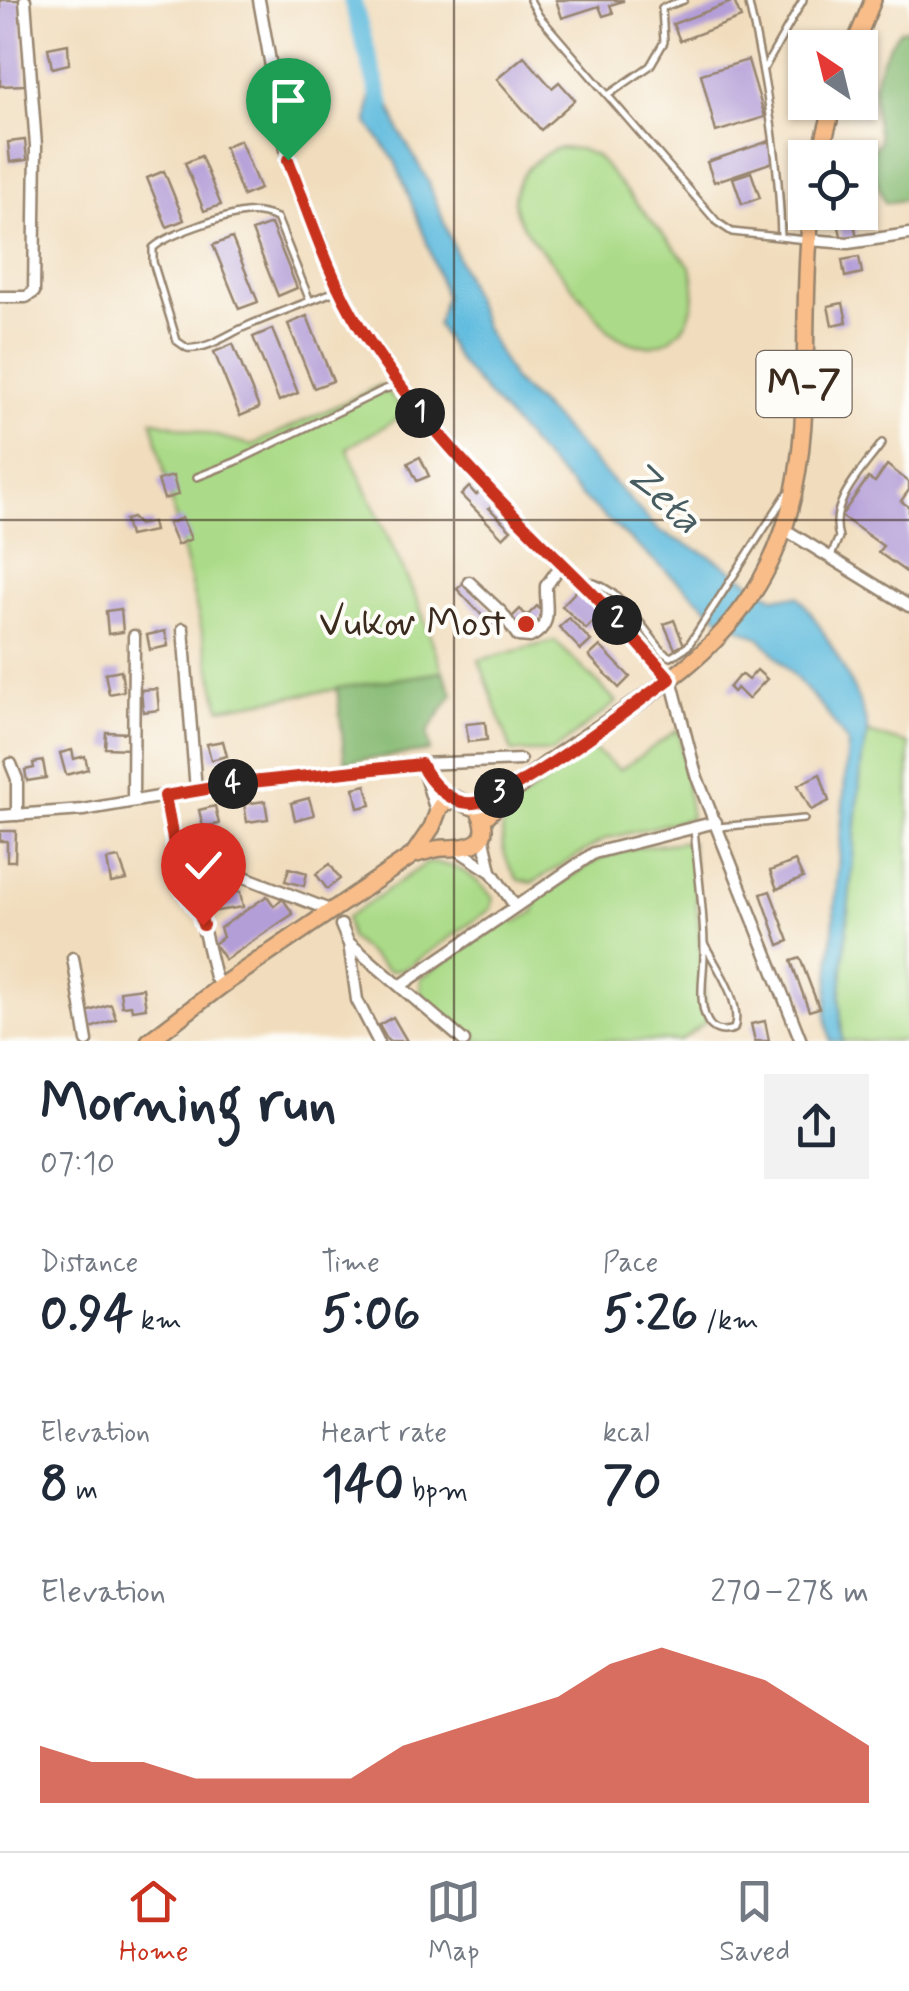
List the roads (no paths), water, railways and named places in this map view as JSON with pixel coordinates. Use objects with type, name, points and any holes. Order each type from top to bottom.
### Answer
[{"type":"main road","points":[[862,30],[874,0]]},
{"type":"main road","name":"M-7","points":[[412,856],[476,844],[483,827],[512,788],[670,679],[716,639],[755,590],[784,529],[799,476],[810,230]]},
{"type":"main road","name":"M-7","points":[[148,1041],[222,986],[336,918],[412,856],[434,820],[463,801],[512,788]]},
{"type":"main road","points":[[463,801],[483,827]]},
{"type":"main road","points":[[434,820],[452,849]]},
{"type":"street","points":[[0,296],[26,297],[34,292],[36,146],[24,0]]},
{"type":"street","points":[[259,0],[288,160],[359,326],[400,386],[472,473],[580,581],[670,679],[696,775],[802,1041]]},
{"type":"street","points":[[809,240],[848,243],[909,234]]},
{"type":"street","points":[[784,529],[909,606]]},
{"type":"street","points":[[469,582],[502,613],[518,636],[530,638],[545,626],[546,586],[562,564]]},
{"type":"street","points":[[182,630],[196,790]]},
{"type":"street","points":[[133,802],[134,636]]},
{"type":"street","points":[[0,816],[67,812],[196,790],[421,764],[520,760]]},
{"type":"street","points":[[11,764],[17,779],[18,815]]},
{"type":"street","points":[[421,764],[434,820]]},
{"type":"street","points":[[428,782],[463,801]]},
{"type":"street","points":[[165,796],[182,888],[200,914],[215,977],[222,986]]},
{"type":"street","points":[[400,986],[594,853],[694,827],[717,825]]},
{"type":"street","points":[[483,827],[491,871],[514,906]]},
{"type":"street","points":[[452,849],[491,871]]},
{"type":"street","points":[[242,876],[336,918],[348,942],[357,1000],[378,1041]]},
{"type":"street","points":[[348,942],[464,1041]]},
{"type":"street","points":[[73,958],[87,1041]]},
{"type":"lane","points":[[530,0],[717,222],[732,232],[809,240]]},
{"type":"lane","points":[[608,96],[650,66],[664,42],[662,8],[684,0]]},
{"type":"lane","points":[[748,0],[764,69],[780,182],[781,236]]},
{"type":"lane","points":[[764,69],[802,0]]},
{"type":"lane","points":[[310,301],[277,218],[264,212],[245,213],[168,238],[152,248],[177,342],[187,348],[208,345],[341,288]]},
{"type":"lane","points":[[197,477],[384,389],[400,386]]},
{"type":"lane","points":[[831,556],[839,537],[834,522],[837,506],[882,443]]},
{"type":"lane","points":[[580,581],[596,582],[609,591],[671,656],[688,646],[799,476]]},
{"type":"lane","points":[[717,825],[804,818]]},
{"type":"lane","points":[[694,827],[704,944],[703,999],[707,1021],[716,1030],[729,1032],[734,1030],[737,1019],[723,977],[704,944]]},
{"type":"water","points":[[382,85],[400,132],[428,181],[485,328],[514,381],[659,531],[712,557],[773,597],[798,596],[849,679],[867,732],[840,1002],[842,1041],[830,1041],[826,1017],[848,743],[824,709],[760,638],[721,619],[586,501],[460,363],[437,325],[445,296],[425,237],[395,161],[368,123],[371,92]]},
{"type":"waterway","name":"Zeta","points":[[352,0],[382,105]]},
{"type":"place","name":"Vukov Most","points":[[526,624]]}]
